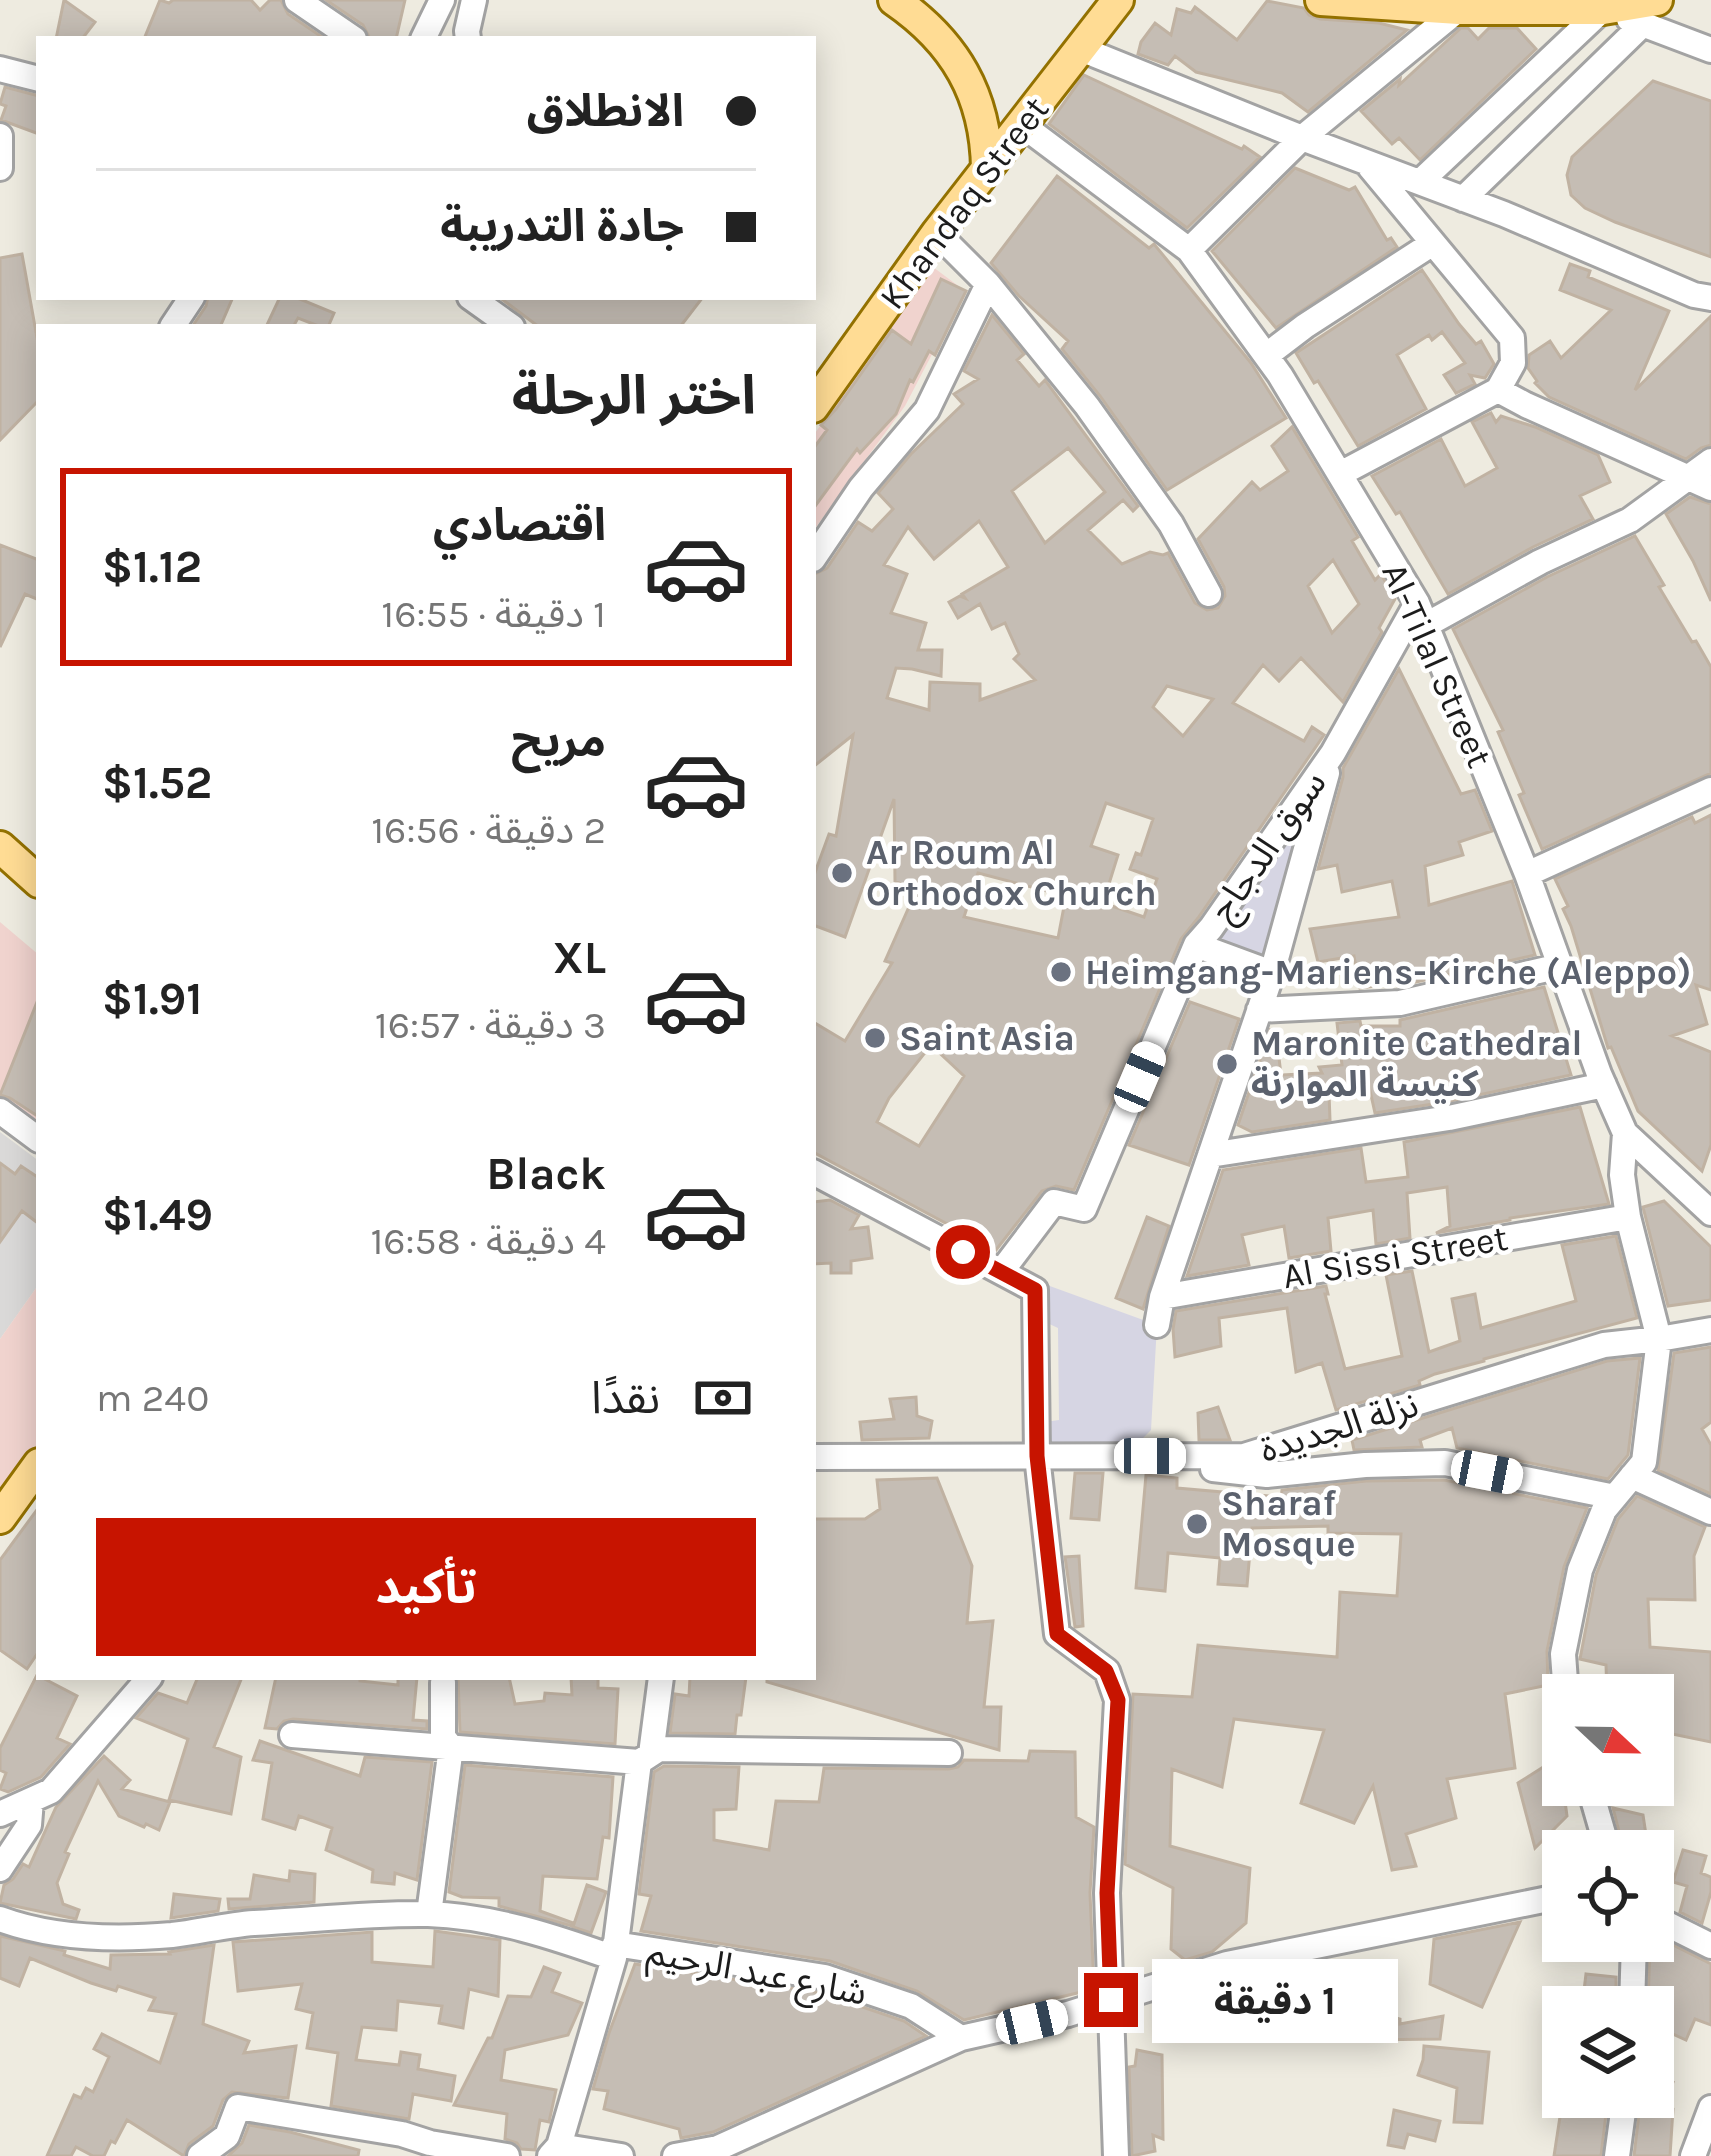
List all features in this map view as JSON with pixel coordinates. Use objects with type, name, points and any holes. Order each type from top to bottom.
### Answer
[{"type":"main road","points":[[894,0],[928,28],[964,71],[983,118],[987,169]]},
{"type":"main road","name":"Khandaq Street","points":[[816,403],[938,233],[1118,0]]},
{"type":"main road","points":[[1321,0],[1459,10],[1594,5],[1650,12]]},
{"type":"main road","points":[[0,847],[36,879]]},
{"type":"main road","points":[[0,1518],[36,1467]]},
{"type":"street","points":[[297,0],[350,36]]},
{"type":"street","points":[[424,36],[442,0]]},
{"type":"street","points":[[468,36],[474,0]]},
{"type":"street","points":[[1420,182],[1594,5]]},
{"type":"street","points":[[1190,250],[1302,138],[1459,10]]},
{"type":"street","points":[[1463,199],[1650,12],[1711,50]]},
{"type":"street","points":[[1081,50],[1711,298]]},
{"type":"street","points":[[0,69],[36,78]]},
{"type":"street","name":"Al-Tilal Street","points":[[1021,124],[1190,250],[1267,356],[1422,614],[1625,1133],[1709,1207]]},
{"type":"street","points":[[0,136],[0,169]]},
{"type":"street","points":[[1340,473],[1498,390],[1513,363],[1512,338],[1366,163]]},
{"type":"street","points":[[938,233],[988,284],[1087,406],[1171,524],[1209,594]]},
{"type":"street","points":[[1267,356],[1433,243]]},
{"type":"street","points":[[816,555],[861,488],[927,410],[988,284]]},
{"type":"street","points":[[474,300],[508,324]]},
{"type":"street","points":[[1498,390],[1699,483]]},
{"type":"street","points":[[1422,614],[1630,520],[1699,483],[1711,460]]},
{"type":"street","name":"سوق الدجاج","points":[[1272,974],[1196,945],[1333,752],[1422,614]]},
{"type":"street","points":[[1157,1325],[1162,1297],[1272,974],[1333,752]]},
{"type":"street","points":[[1527,874],[1711,790]]},
{"type":"street","points":[[1000,1272],[1054,1202],[1084,1209],[1196,945]]},
{"type":"street","points":[[1259,1010],[1400,1003],[1560,966]]},
{"type":"street","points":[[1210,1154],[1449,1118],[1604,1085]]},
{"type":"street","points":[[0,1111],[36,1138]]},
{"type":"street","points":[[1564,1674],[1563,1654],[1580,1570],[1604,1510],[1644,1462],[1659,1340],[1628,1217],[1622,1174],[1625,1133]]},
{"type":"street","points":[[816,1174],[1035,1290],[1037,1456],[1057,1634],[1106,1671],[1118,1700],[1107,1893],[1116,2156]]},
{"type":"street","name":"Al Sissi Street","points":[[1162,1297],[1628,1217]]},
{"type":"street","name":"نزلة الجديدة","points":[[816,1457],[1244,1456],[1604,1345],[1711,1330]]},
{"type":"street","points":[[1188,1456],[1207,1468],[1267,1475],[1445,1463],[1615,1496]]},
{"type":"street","points":[[1632,1476],[1711,1512]]},
{"type":"street","points":[[0,1814],[51,1791],[147,1680]]},
{"type":"street","points":[[621,2156],[554,2151],[615,1951],[660,1680]]},
{"type":"street","points":[[429,1914],[451,1747],[443,1737],[443,1683]]},
{"type":"street","points":[[292,1735],[645,1758],[659,1749],[949,1754]]},
{"type":"street","points":[[0,1869],[29,1825],[31,1799]]},
{"type":"street","points":[[675,2156],[718,2148],[961,2038],[1068,2014],[1227,1964],[1542,1900]]},
{"type":"street","name":"شارع عبد الرحيم","points":[[0,1919],[107,1939],[247,1924],[429,1914],[495,1922],[615,1951],[824,1977],[911,2006],[961,2038]]},
{"type":"street","points":[[1674,1928],[1711,1946]]},
{"type":"street","points":[[200,2156],[227,2136],[238,2108],[507,2156]]},
{"type":"street","points":[[1693,2156],[1711,2108]]},
{"type":"street","points":[[1617,2156],[1622,2118]]},
{"type":"shaded area","points":[[933,267],[965,291],[905,406],[816,527],[816,432]]},
{"type":"shaded area","points":[[1333,753],[1272,973],[1196,945]]},
{"type":"shaded area","points":[[0,922],[36,952],[36,1135],[0,1105]]},
{"type":"shaded area","points":[[0,1132],[36,1159],[36,1288],[0,1339]]},
{"type":"shaded area","points":[[1047,1285],[1157,1325],[1151,1430],[1137,1444],[1047,1444],[1045,1422],[1059,1420],[1058,1328],[1045,1322]]},
{"type":"shaded area","points":[[36,1288],[36,1453],[0,1503],[0,1339]]},
{"type":"building","points":[[64,0],[95,22],[84,36],[57,36]]},
{"type":"building","points":[[160,0],[251,0],[260,10],[270,0],[281,0],[288,14],[321,36],[145,36]]},
{"type":"building","points":[[326,0],[405,0],[397,36],[368,36],[363,25]]},
{"type":"building","points":[[1267,1],[1304,8],[1320,19],[1407,30],[1308,112],[1282,93],[1196,72],[1175,56],[1168,65],[1138,54],[1155,23],[1171,35],[1177,9],[1191,13],[1195,7],[1237,40]]},
{"type":"building","points":[[1461,28],[1468,28],[1478,39],[1489,28],[1517,28],[1536,49],[1420,160],[1399,138],[1392,144],[1361,111],[1400,79],[1399,85]]},
{"type":"building","points":[[1084,75],[1260,157],[1187,228],[1049,124]]},
{"type":"building","points":[[1653,81],[1711,101],[1711,257],[1615,222],[1585,208],[1571,195],[1567,175],[1572,157]]},
{"type":"building","points":[[5,87],[36,95],[36,133],[1,120],[6,106],[0,104]]},
{"type":"building","points":[[1295,168],[1349,190],[1355,187],[1387,240],[1391,238],[1397,247],[1276,328],[1212,251]]},
{"type":"building","points":[[1057,176],[1149,248],[1154,244],[1251,363],[1286,418],[1167,490],[1062,349],[1068,341],[991,263]]},
{"type":"building","points":[[22,254],[36,332],[36,403],[0,440],[0,258]]},
{"type":"building","points":[[1570,264],[1590,271],[1588,277],[1669,311],[1635,390],[1711,316],[1711,445],[1686,459],[1549,397],[1535,383],[1528,368],[1529,355],[1550,341],[1561,358],[1611,310],[1560,290]]},
{"type":"building","points":[[1422,270],[1459,324],[1476,344],[1481,341],[1494,364],[1485,378],[1470,375],[1475,384],[1456,393],[1444,375],[1465,363],[1442,332],[1432,340],[1429,335],[1397,355],[1426,409],[1358,446],[1296,353]]},
{"type":"building","points":[[941,279],[966,291],[935,355],[929,351],[896,414],[860,453],[857,449],[816,505],[816,445],[827,430],[821,425],[892,330],[911,344]]},
{"type":"building","points":[[207,300],[232,300],[221,324],[194,324]]},
{"type":"building","points":[[279,300],[302,300],[334,313],[329,324],[298,318],[295,324],[267,324]]},
{"type":"building","points":[[503,300],[701,300],[682,324],[535,324]]},
{"type":"building","points":[[992,315],[1024,354],[1017,360],[1039,386],[1045,380],[1138,506],[1133,511],[1123,500],[1088,530],[1122,564],[1150,552],[1168,553],[1195,603],[1207,610],[1218,608],[1224,587],[1198,539],[1252,482],[1260,490],[1288,471],[1272,446],[1292,427],[1358,537],[1352,541],[1375,580],[1381,574],[1395,599],[1343,702],[1301,658],[1279,681],[1263,665],[1233,703],[1304,741],[1312,727],[1324,735],[1181,939],[1074,1190],[1056,1186],[1042,1191],[996,1250],[816,1154],[816,1024],[845,1041],[892,963],[885,961],[916,891],[895,881],[894,799],[845,937],[816,926],[816,870],[829,834],[836,836],[853,735],[816,765],[816,574],[827,568],[858,522],[872,531],[893,509],[878,493],[963,404],[954,394],[978,379],[964,371]],"holes":[[[1068,448],[1105,492],[1045,543],[1012,491]],[[979,521],[1008,567],[962,594],[965,598],[949,602],[958,618],[980,604],[992,629],[1005,623],[1019,654],[1014,659],[1035,680],[980,700],[980,684],[930,682],[929,710],[887,698],[896,668],[941,676],[942,650],[918,650],[926,623],[891,613],[907,574],[884,565],[908,527],[934,559]],[[1333,560],[1359,604],[1332,633],[1308,586]],[[1167,686],[1213,699],[1183,736],[1153,707]],[[1106,803],[1153,819],[1141,855],[1136,853],[1130,869],[1157,879],[1144,917],[1103,903],[1118,855],[1091,846]],[[978,873],[1066,896],[1058,938],[964,917]],[[931,1045],[964,1076],[919,1146],[877,1122],[889,1098]]]},
{"type":"building","points":[[1491,413],[1496,422],[1501,416],[1535,427],[1598,455],[1610,482],[1580,496],[1593,519],[1448,594],[1400,512],[1396,514],[1372,476],[1441,439],[1465,486],[1497,468],[1472,422]]},
{"type":"building","points":[[1690,497],[1711,504],[1711,601],[1666,514]]},
{"type":"building","points":[[1635,536],[1664,585],[1659,587],[1711,667],[1711,773],[1542,849],[1498,732],[1503,730],[1453,629]]},
{"type":"building","points":[[0,545],[36,559],[36,599],[25,594],[0,647]]},
{"type":"building","points":[[1399,669],[1461,794],[1475,790],[1492,831],[1459,842],[1463,855],[1425,866],[1429,905],[1512,881],[1535,955],[1398,986],[1360,988],[1354,956],[1318,962],[1310,929],[1399,917],[1392,881],[1342,892],[1337,865],[1318,869],[1343,768]]},
{"type":"building","points":[[1711,815],[1711,990],[1696,985],[1707,1024],[1672,1036],[1711,1052],[1711,1145],[1702,1171],[1638,1111],[1608,1048],[1563,909],[1568,906],[1555,879],[1692,817],[1695,823]]},
{"type":"building","points":[[1544,987],[1571,1075],[1375,1113],[1369,1086],[1329,1093],[1330,1120],[1252,1132],[1238,1125],[1270,1030],[1276,1032],[1281,1075],[1322,1073],[1319,1067],[1342,1065],[1337,1023],[1400,1026],[1400,1020]]},
{"type":"building","points":[[1190,1002],[1239,1019],[1189,1165],[1129,1145]]},
{"type":"building","points":[[36,1005],[36,1115],[0,1095]]},
{"type":"building","points":[[1580,1107],[1609,1204],[1436,1233],[1450,1226],[1447,1187],[1407,1193],[1410,1238],[1376,1244],[1373,1210],[1328,1218],[1331,1251],[1289,1258],[1284,1226],[1242,1235],[1249,1265],[1187,1276],[1223,1170],[1361,1148],[1366,1182],[1408,1177],[1404,1142]]},
{"type":"building","points":[[0,1163],[15,1174],[21,1166],[36,1176],[36,1222],[22,1211],[0,1242]]},
{"type":"building","points":[[830,1200],[859,1215],[851,1229],[868,1227],[872,1258],[851,1261],[851,1273],[831,1273],[831,1263],[816,1264],[816,1202]]},
{"type":"building","points":[[1664,1201],[1711,1247],[1711,1300],[1668,1306],[1643,1207]]},
{"type":"building","points":[[1147,1217],[1169,1226],[1143,1309],[1116,1298]]},
{"type":"building","points":[[1616,1236],[1637,1318],[1484,1359],[1435,1374],[1419,1381],[1420,1385],[1336,1410],[1322,1363],[1296,1372],[1287,1308],[1219,1318],[1221,1346],[1175,1357],[1176,1311],[1326,1286],[1345,1369],[1402,1356],[1386,1275],[1412,1271],[1429,1352],[1460,1341],[1452,1299],[1475,1294],[1481,1328],[1576,1301],[1562,1245]]},
{"type":"building","points":[[1711,1347],[1711,1422],[1702,1429],[1711,1445],[1711,1494],[1658,1470],[1674,1353]]},
{"type":"building","points":[[1640,1358],[1628,1455],[1608,1479],[1457,1448],[1452,1428],[1420,1440],[1422,1447],[1354,1450],[1352,1440],[1607,1361]]},
{"type":"building","points":[[916,1397],[917,1416],[932,1421],[929,1438],[862,1440],[860,1422],[894,1419],[890,1399]]},
{"type":"building","points":[[1218,1407],[1230,1440],[1199,1440],[1198,1413]]},
{"type":"building","points":[[1075,1473],[1103,1473],[1099,1520],[1071,1518]]},
{"type":"building","points":[[1146,1475],[1177,1478],[1177,1488],[1281,1497],[1282,1490],[1366,1481],[1444,1480],[1587,1508],[1564,1567],[1547,1651],[1548,1674],[1542,1674],[1542,1686],[1505,1694],[1515,1768],[1447,1779],[1456,1818],[1406,1834],[1416,1866],[1392,1870],[1373,1786],[1354,1823],[1301,1803],[1324,1730],[1234,1719],[1222,1787],[1172,1769],[1170,1846],[1250,1868],[1246,1923],[1212,1952],[1185,1960],[1171,1949],[1173,1888],[1125,1864],[1133,1694],[1192,1697],[1198,1645],[1337,1657],[1340,1592],[1397,1596],[1401,1534],[1328,1533],[1328,1526],[1252,1528],[1247,1586],[1218,1584],[1220,1558],[1168,1553],[1165,1591],[1136,1588]]},
{"type":"building","points":[[937,1478],[972,1566],[967,1623],[993,1621],[984,1707],[1001,1707],[999,1750],[767,1682],[816,1680],[816,1519],[865,1519],[880,1509],[877,1480]]},
{"type":"building","points":[[1637,1496],[1705,1527],[1694,1556],[1695,1600],[1648,1599],[1650,1647],[1711,1652],[1711,1742],[1674,1734],[1674,1674],[1606,1674],[1606,1665],[1580,1659],[1596,1575],[1618,1519]]},
{"type":"building","points":[[36,1511],[36,1656],[27,1669],[0,1650],[0,1560]]},
{"type":"building","points":[[1079,1556],[1083,1626],[1075,1627],[1065,1557]]},
{"type":"building","points":[[36,1677],[77,1696],[57,1738],[70,1744],[41,1777],[8,1792],[0,1789],[6,1773],[0,1770],[0,1748]]},
{"type":"building","points":[[197,1680],[241,1680],[214,1747],[241,1757],[231,1814],[169,1800],[188,1739],[136,1718],[158,1693],[187,1703]]},
{"type":"building","points":[[275,1680],[398,1685],[398,1680],[417,1680],[413,1720],[427,1721],[427,1729],[293,1719],[277,1729],[265,1728]]},
{"type":"building","points":[[458,1680],[510,1680],[515,1704],[544,1701],[545,1693],[572,1695],[571,1680],[598,1680],[598,1688],[618,1689],[615,1744],[460,1732]]},
{"type":"building","points":[[690,1680],[746,1680],[735,1734],[670,1733],[675,1694],[689,1696]]},
{"type":"building","points":[[260,1741],[360,1776],[365,1757],[432,1762],[417,1880],[395,1873],[394,1884],[372,1882],[373,1870],[326,1850],[332,1828],[299,1816],[295,1829],[263,1819],[272,1763],[253,1760]]},
{"type":"building","points":[[1030,1751],[1075,1752],[1076,1817],[1094,1827],[1090,1893],[1094,1989],[964,2020],[917,1991],[830,1961],[641,1931],[651,1896],[639,1894],[654,1772],[664,1766],[739,1767],[736,1809],[714,1810],[714,1840],[769,1850],[776,1801],[819,1802],[824,1768],[949,1769],[964,1760],[1028,1761]]},
{"type":"building","points":[[104,1756],[130,1780],[122,1789],[170,1802],[159,1830],[119,1816],[98,1781],[65,1852],[69,1854],[57,1883],[63,1904],[79,1910],[76,1919],[0,1903],[4,1885],[23,1864],[29,1867],[56,1807]]},
{"type":"building","points":[[465,1765],[613,1777],[609,1838],[603,1837],[597,1879],[543,1876],[540,1911],[572,1926],[499,1906],[499,1898],[449,1892]]},
{"type":"building","points":[[1542,1768],[1542,1806],[1566,1806],[1567,1816],[1553,1830],[1542,1830],[1542,1841],[1535,1848],[1518,1783]]},
{"type":"building","points":[[1613,1808],[1643,1815],[1645,1830],[1619,1830]]},
{"type":"building","points":[[1683,1850],[1706,1856],[1701,1873],[1711,1877],[1711,1892],[1702,1923],[1680,1912],[1687,1886],[1674,1879]]},
{"type":"building","points":[[290,1871],[315,1874],[314,1902],[229,1909],[228,1899],[250,1899],[254,1875],[289,1881]]},
{"type":"building","points":[[587,1885],[606,1892],[591,1933],[573,1927]]},
{"type":"building","points":[[174,1894],[220,1899],[218,1911],[171,1918]]},
{"type":"building","points":[[1520,1922],[1482,2007],[1430,1984],[1434,1939]]},
{"type":"building","points":[[435,1931],[500,1940],[498,1996],[469,1989],[463,2028],[439,2023],[442,2006],[398,2001],[396,2030],[362,2027],[356,2060],[399,2065],[401,2052],[420,2055],[418,2069],[455,2076],[451,2101],[413,2094],[409,2119],[331,2106],[338,2053],[307,2048],[313,2013],[296,2009],[302,1984],[238,1991],[233,1942],[372,1932],[372,1962],[433,1967]]},
{"type":"building","points":[[0,1936],[65,1951],[64,1955],[110,1969],[111,1955],[170,1954],[214,1945],[203,2024],[249,2041],[244,2053],[296,2046],[288,2098],[232,2092],[223,2100],[213,2126],[189,2144],[184,2156],[127,2120],[104,2156],[76,2147],[71,2156],[47,2156],[74,2095],[81,2098],[86,2088],[93,2092],[109,2057],[94,2049],[102,2034],[160,2063],[176,2014],[149,2010],[155,1998],[91,1983],[30,1958],[19,1986],[0,1978]]},
{"type":"building","points":[[1674,1946],[1711,1964],[1711,2025],[1695,2019],[1686,2040],[1674,2035],[1674,1986],[1649,1986],[1649,1962],[1674,1962]]},
{"type":"building","points":[[635,1964],[821,1993],[904,2021],[926,2036],[713,2132],[681,2138],[679,2129],[604,2109],[608,2091],[593,2089]]},
{"type":"building","points":[[544,1967],[560,1973],[552,1992],[582,2003],[568,2035],[505,2050],[501,2080],[556,2090],[549,2122],[540,2120],[535,2150],[521,2149],[505,2139],[507,2114],[454,2105],[492,2038],[508,1996],[531,1997]]},
{"type":"building","points":[[1586,1974],[1616,1977],[1616,1986],[1585,1986]]},
{"type":"building","points":[[1365,2008],[1400,2019],[1400,2024],[1443,2016],[1440,2039],[1362,2040]]},
{"type":"building","points":[[1424,2046],[1489,2052],[1482,2123],[1454,2122],[1457,2088],[1418,2075]]},
{"type":"building","points":[[1137,2050],[1162,2055],[1163,2139],[1153,2135],[1155,2151],[1132,2156],[1129,2067],[1135,2066]]},
{"type":"building","points":[[1394,2110],[1440,2121],[1435,2141],[1408,2134],[1404,2148],[1388,2145]]},
{"type":"building","points":[[1560,2118],[1606,2118],[1601,2156],[1554,2156]]},
{"type":"building","points":[[1639,2118],[1672,2118],[1670,2156],[1634,2156]]},
{"type":"building","points":[[249,2125],[359,2150],[358,2156],[228,2156],[242,2143]]},
{"type":"place","name":"Ar Roum Al Orthodox Church","points":[[842,873]]},
{"type":"place","name":"Heimgang-Mariens-Kirche (Aleppo)","points":[[1061,972]]},
{"type":"place","name":"Saint Asia","points":[[875,1038]]},
{"type":"place","name":"Maronite Cathedral كنيسة الموارنة","points":[[1227,1064]]},
{"type":"place","name":"Sharaf Mosque","points":[[1197,1524]]},
{"type":"route","points":[[963,1252],[1035,1290],[1037,1456],[1057,1634],[1106,1671],[1118,1700],[1107,1893],[1111,2000]]}]
